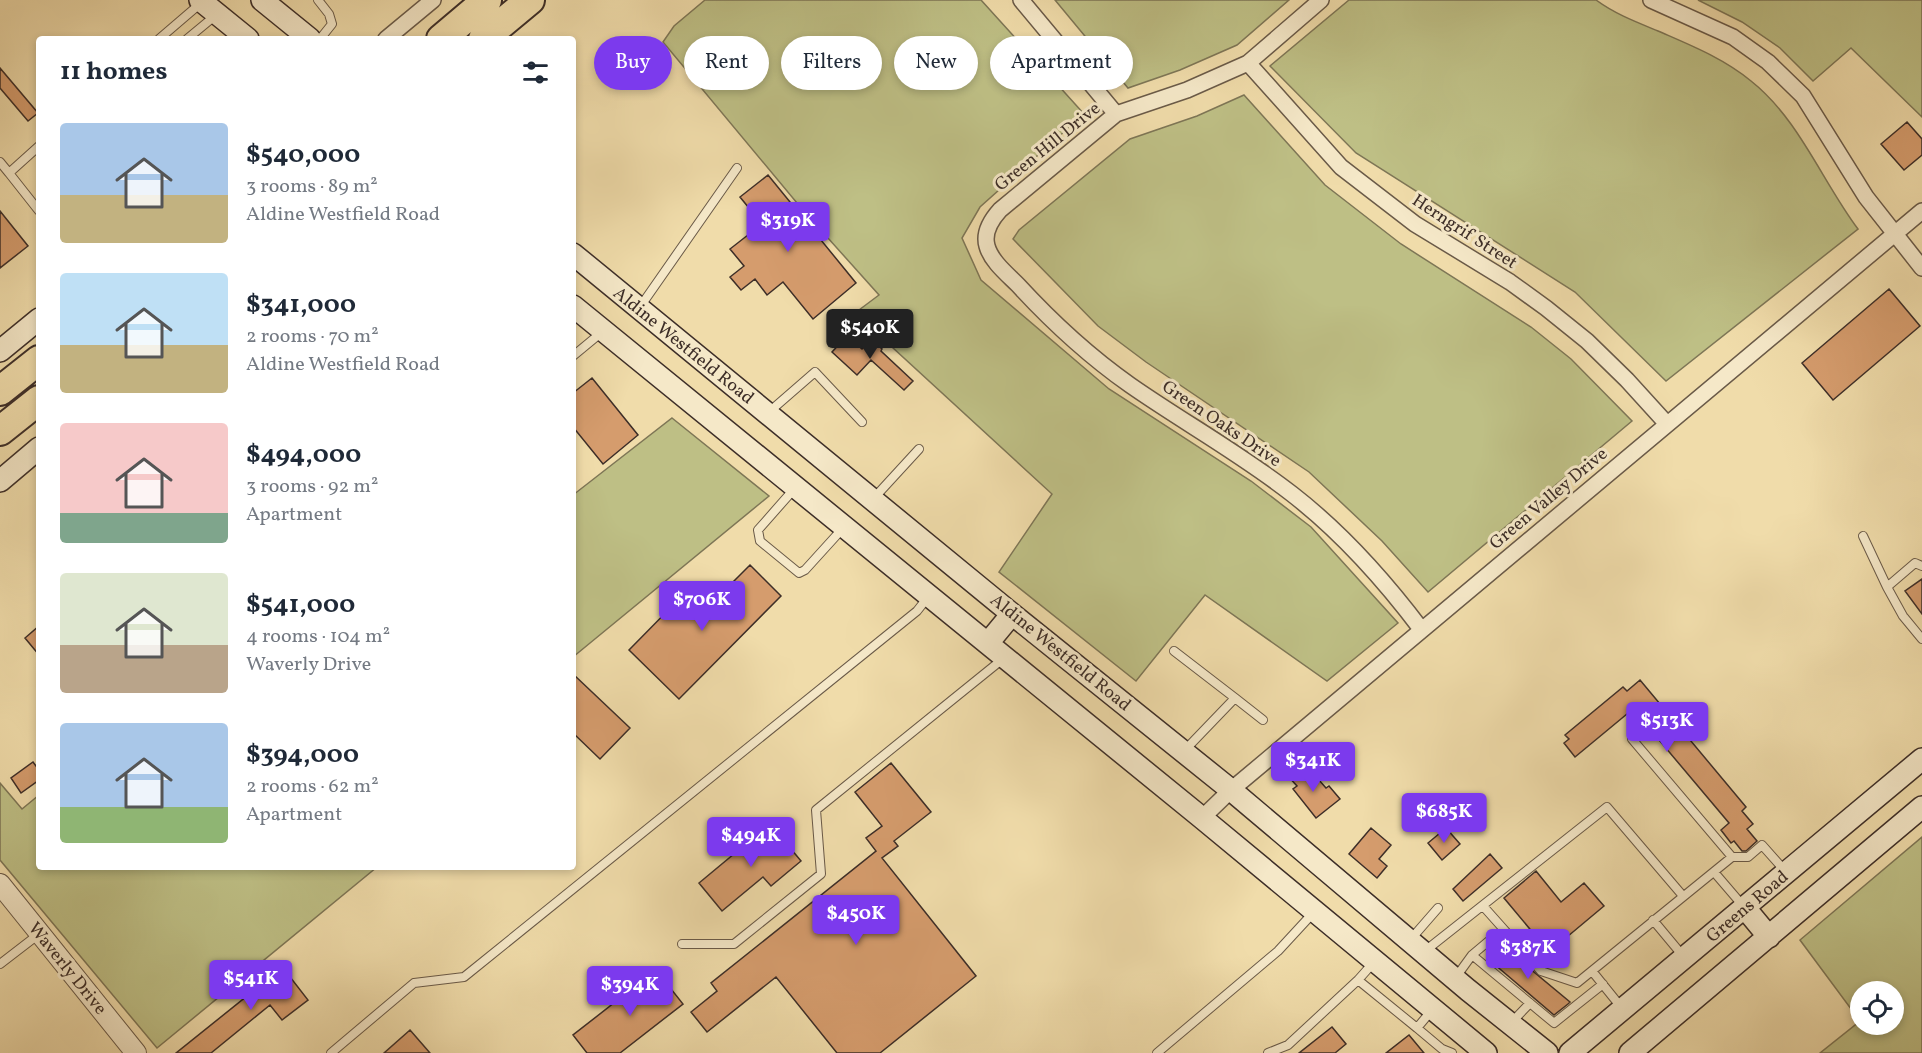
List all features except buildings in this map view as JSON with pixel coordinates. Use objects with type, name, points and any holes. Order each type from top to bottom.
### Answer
[{"type":"highway","points":[[445,36],[488,0]]},
{"type":"highway","points":[[487,36],[530,0]]},
{"type":"highway","points":[[0,391],[36,362]]},
{"type":"highway","points":[[0,431],[36,402]]},
{"type":"main road","points":[[262,0],[306,36]]},
{"type":"main road","points":[[207,5],[244,36]]},
{"type":"main road","name":"Aldine Westfield Road","points":[[576,256],[1012,614],[1232,790],[1547,1053]]},
{"type":"main road","points":[[576,308],[1202,818],[1433,1009],[1478,1050]]},
{"type":"main road","points":[[0,351],[36,321]]},
{"type":"main road","points":[[0,481],[36,451]]},
{"type":"main road","points":[[988,643],[1012,614]]},
{"type":"main road","name":"Greens Road","points":[[1570,1053],[1922,759]]},
{"type":"main road","name":"Greens Road","points":[[1630,1053],[1922,807]]},
{"type":"main road","points":[[1745,908],[1769,937]]},
{"type":"street","points":[[390,36],[433,0]]},
{"type":"street","points":[[1021,0],[1116,114]]},
{"type":"street","name":"Green Hill Drive","points":[[993,258],[987,247],[986,237],[990,221],[1000,210],[1116,114],[1187,90],[1248,63],[1321,0]]},
{"type":"street","points":[[1652,0],[1733,37],[1768,62],[1803,96],[1866,197],[1922,268]]},
{"type":"street","name":"Herngrif Street","points":[[1248,63],[1341,167],[1415,224],[1510,282],[1546,308],[1587,341],[1667,424]]},
{"type":"street","name":"Green Valley Drive","points":[[1202,818],[1421,629],[1922,211]]},
{"type":"street","name":"Green Oaks Drive","points":[[993,258],[1035,304],[1080,347],[1130,385],[1196,426],[1292,494],[1378,576],[1421,629]]},
{"type":"street","name":"Waverly Drive","points":[[5,893],[136,1053]]},
{"type":"lane","points":[[318,0],[329,14],[332,24],[322,36]]},
{"type":"lane","points":[[163,36],[207,5]]},
{"type":"lane","points":[[189,36],[207,5]]},
{"type":"lane","points":[[9,173],[36,149]]},
{"type":"lane","points":[[0,162],[36,208]]},
{"type":"lane","points":[[639,308],[737,168]]},
{"type":"lane","points":[[576,354],[603,331]]},
{"type":"lane","points":[[768,413],[815,372],[862,422]]},
{"type":"lane","points":[[873,499],[918,449]]},
{"type":"lane","points":[[796,487],[758,530],[760,541],[791,567],[799,573],[806,570],[845,526]]},
{"type":"lane","points":[[1863,536],[1903,616],[1922,639]]},
{"type":"lane","points":[[1887,587],[1915,563],[1922,566]]},
{"type":"lane","points":[[331,1053],[414,983],[464,977],[917,611],[929,595]]},
{"type":"lane","points":[[1174,651],[1263,720]]},
{"type":"lane","points":[[682,944],[734,944],[821,874],[816,810],[1005,657]]},
{"type":"lane","points":[[1184,752],[1235,698]]},
{"type":"lane","points":[[1632,739],[1732,857]]},
{"type":"lane","points":[[1417,946],[1483,906],[1607,807],[1683,896]]},
{"type":"lane","points":[[1483,906],[1541,971],[1577,983],[1732,857],[1748,857],[1762,845],[1787,873]]},
{"type":"lane","points":[[1714,872],[1745,908]]},
{"type":"lane","points":[[1417,946],[1438,908]]},
{"type":"lane","points":[[1157,1053],[1278,951],[1315,911]]},
{"type":"lane","points":[[1653,920],[1685,958]]},
{"type":"lane","points":[[1455,978],[1473,955],[1503,929]]},
{"type":"lane","points":[[0,964],[40,933]]},
{"type":"lane","points":[[1473,955],[1554,1023],[1603,984]]},
{"type":"lane","points":[[1268,1053],[1288,1045],[1358,980],[1375,961]]},
{"type":"lane","points":[[1592,971],[1623,1009]]},
{"type":"lane","points":[[1358,980],[1442,1049],[1452,1053]]},
{"type":"lane","points":[[1510,1024],[1530,1003]]},
{"type":"lane","points":[[1417,1028],[1433,1009]]},
{"type":"green space","points":[[705,0],[981,0],[1014,36],[990,36],[990,90],[1062,90],[1084,114],[980,207],[962,238],[981,280],[1109,389],[1251,481],[1311,527],[1398,623],[1327,681],[1205,595],[1136,681],[999,572],[1052,494],[855,313],[879,295],[802,209],[703,90],[769,90],[769,36],[684,36],[684,67],[672,53],[672,36],[667,36],[674,26]]},
{"type":"green space","points":[[1055,0],[1289,0],[1237,45],[1180,70],[1133,86],[1133,36],[1085,36]]},
{"type":"green space","points":[[1349,0],[1596,0],[1626,17],[1682,41],[1729,65],[1751,81],[1783,113],[1858,229],[1666,381],[1575,292],[1356,153],[1270,66]]},
{"type":"green space","points":[[1698,0],[1922,0],[1922,117],[1851,48],[1813,81],[1780,48],[1742,22]]},
{"type":"green space","points":[[1244,95],[1325,185],[1401,244],[1531,327],[1571,359],[1632,421],[1428,592],[1382,541],[1309,472],[1146,362],[1098,326],[1013,239],[1019,230],[1130,139],[1197,116]]},
{"type":"green space","points":[[672,418],[769,496],[576,655],[576,493]]},
{"type":"green space","points":[[0,783],[22,809],[36,797],[36,870],[373,870],[157,1048],[0,860]]},
{"type":"green space","points":[[1922,837],[1922,1053],[1820,1053],[1850,1029],[1850,1035],[1904,1035],[1904,981],[1850,981],[1850,1008],[1800,940]]}]
